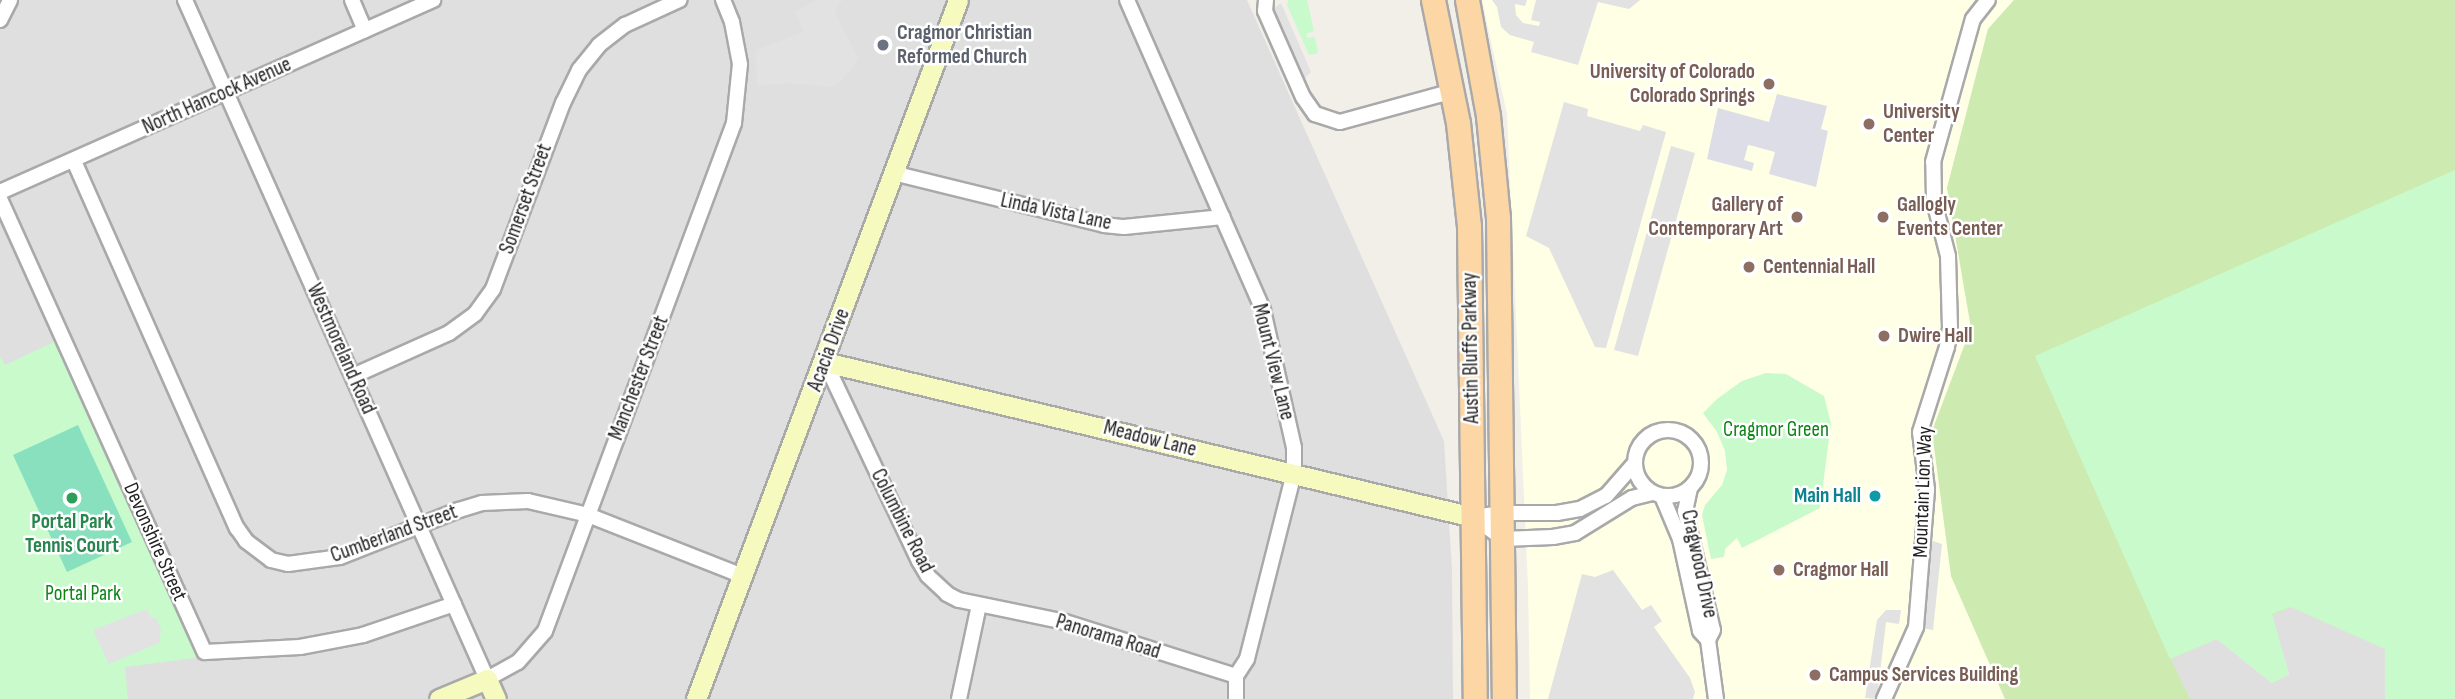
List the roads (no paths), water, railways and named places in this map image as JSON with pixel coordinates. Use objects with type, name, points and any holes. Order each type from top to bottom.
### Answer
[{"type":"main road","name":"Austin Bluffs Parkway","points":[[1433,0],[1453,91],[1463,157],[1469,226],[1475,699]]},
{"type":"main road","name":"Austin Bluffs Parkway","points":[[1467,0],[1488,116],[1498,218],[1504,699]]},
{"type":"street","points":[[0,20],[10,0]]},
{"type":"street","name":"Westmoreland Road","points":[[185,0],[496,699]]},
{"type":"street","points":[[352,0],[365,30]]},
{"type":"street","name":"North Hancock Avenue","points":[[0,192],[433,0]]},
{"type":"street","name":"Somerset Street","points":[[353,376],[449,333],[475,314],[493,289],[563,103],[579,70],[599,45],[625,25],[679,0]]},
{"type":"street","name":"Manchester Street","points":[[439,699],[519,662],[545,631],[734,123],[740,64],[732,22],[723,0]]},
{"type":"street","name":"Acacia Drive","points":[[696,699],[825,362],[892,173],[958,0]]},
{"type":"street","name":"Mount View Lane","points":[[1127,0],[1263,310],[1294,448],[1294,473],[1247,659],[1236,676],[1236,699]]},
{"type":"street","points":[[1266,0],[1265,12],[1303,97],[1315,114],[1340,122],[1453,91]]},
{"type":"street","name":"Mountain Lion Way","points":[[1884,699],[1916,627],[1927,489],[1920,432],[1947,347],[1950,328],[1949,265],[1934,201],[1933,162],[1973,19],[1989,0]]},
{"type":"street","name":"Cumberland Street","points":[[74,161],[234,521],[246,541],[271,560],[288,564],[315,563],[340,557],[459,510],[504,500],[548,504],[588,515],[743,576]]},
{"type":"street","name":"Linda Vista Lane","points":[[892,173],[1104,225],[1124,227],[1222,217]]},
{"type":"street","name":"Devonshire Street","points":[[0,199],[205,652],[300,647],[363,635],[454,604]]},
{"type":"street","name":"Meadow Lane","points":[[825,362],[1473,517],[1503,513],[1557,513],[1580,509],[1606,496],[1634,464]]},
{"type":"street","name":"Columbine Road","points":[[825,362],[928,576],[947,594],[979,604]]},
{"type":"street","points":[[1503,539],[1575,533],[1632,498],[1657,494],[1677,495],[1690,488],[1699,474],[1700,456],[1693,441],[1678,431],[1657,432],[1647,437],[1639,446],[1634,464],[1640,481],[1657,494]]},
{"type":"street","name":"Cragwood Drive","points":[[1690,488],[1685,511],[1713,630],[1708,640]]},
{"type":"street","name":"Cragwood Drive","points":[[1657,494],[1680,539],[1700,631],[1708,640],[1716,699]]},
{"type":"street","name":"Meadow Lane","points":[[1473,517],[1503,539]]},
{"type":"street","points":[[959,699],[979,604]]},
{"type":"street","name":"Panorama Road","points":[[979,604],[1065,622],[1236,676]]},
{"type":"place","name":"Cragmor Christian Reformed Church","points":[[883,45]]},
{"type":"place","name":"University of Colorado Colorado Springs","points":[[1769,84]]},
{"type":"place","name":"University Center","points":[[1869,124]]},
{"type":"place","name":"Gallery of Contemporary Art","points":[[1797,217]]},
{"type":"place","name":"Gallogly Events Center","points":[[1883,217]]},
{"type":"place","name":"Centennial Hall","points":[[1749,267]]},
{"type":"place","name":"Dwire Hall","points":[[1884,336]]},
{"type":"place","name":"Main Hall","points":[[1875,496]]},
{"type":"place","name":"Portal Park Tennis Court","points":[[72,498]]},
{"type":"place","name":"Cragmor Hall","points":[[1779,570]]},
{"type":"place","name":"Campus Services Building","points":[[1815,675]]},
{"type":"park label","name":"Cragmor Green","points":[[1776,430]]},
{"type":"park label","name":"Portal Park","points":[[83,594]]}]
